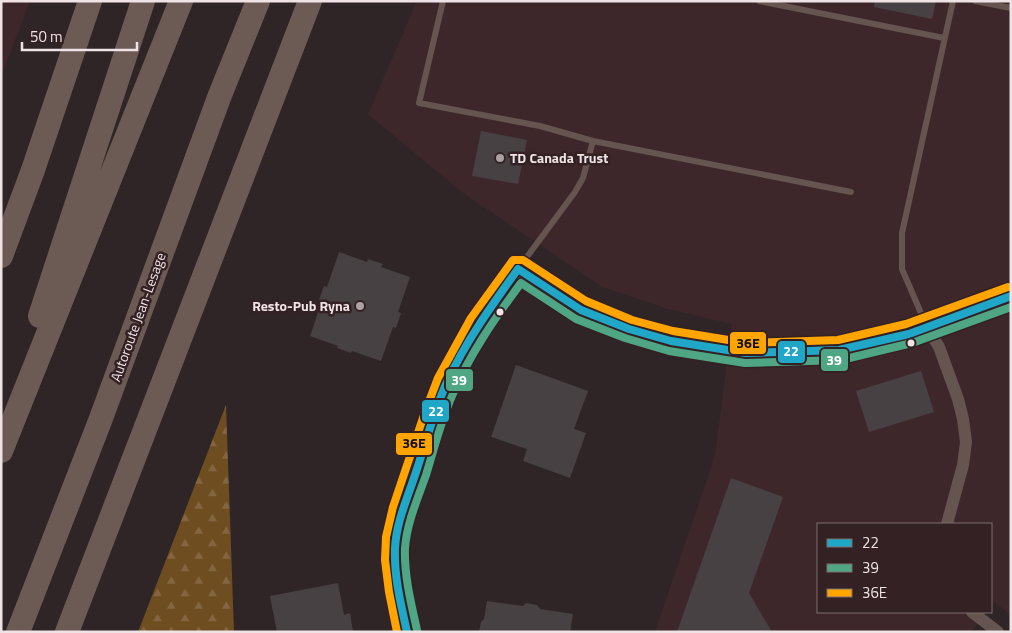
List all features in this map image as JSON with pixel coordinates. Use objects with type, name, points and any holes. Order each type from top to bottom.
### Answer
[{"type":"highway","points":[[1,256],[33,170],[90,1]]},
{"type":"highway","points":[[1,430],[72,222],[143,1]]},
{"type":"highway","points":[[1,451],[181,1]]},
{"type":"highway","name":"Autoroute Jean-Lesage","points":[[18,632],[103,412],[220,95],[258,1]]},
{"type":"highway","points":[[67,632],[310,1]]},
{"type":"highway","points":[[1,238],[33,170]]},
{"type":"street","points":[[407,632],[396,571],[395,547],[399,522],[446,384],[461,353],[482,319],[518,269],[581,310],[629,328],[671,340],[754,353],[839,350],[910,334],[1011,296]]},
{"type":"street","points":[[927,328],[940,347],[964,419],[966,442],[964,465],[948,523]]},
{"type":"street","points":[[973,613],[998,632]]},
{"type":"lane","points":[[443,1],[419,104],[540,126],[593,141],[851,192]]},
{"type":"lane","points":[[759,1],[944,38]]},
{"type":"lane","points":[[927,328],[902,269],[902,233],[953,1]]},
{"type":"lane","points":[[976,1],[1011,8]]},
{"type":"lane","points":[[518,269],[576,192],[583,178],[593,141]]},
{"type":"shaded area","points":[[1,1],[30,1],[1,77]]},
{"type":"shaded area","points":[[417,1],[1011,1],[1011,615],[994,602],[992,605],[992,523],[817,523],[817,613],[986,613],[971,632],[655,632],[715,456],[732,324],[665,308],[603,287],[463,193],[368,114]]},
{"type":"green space","points":[[226,405],[234,632],[138,632]]},
{"type":"building","points":[[875,1],[936,1],[932,19],[874,7]]},
{"type":"building","name":"TD Canada Trust","points":[[481,131],[527,140],[518,184],[472,176]]},
{"type":"building","name":"Resto-Pub Ryna","points":[[339,252],[367,262],[368,259],[383,264],[381,267],[410,277],[398,312],[401,313],[396,328],[393,327],[381,361],[352,351],[351,353],[310,336],[322,301],[319,300],[324,286],[327,287]]},
{"type":"building","points":[[516,365],[588,391],[574,429],[586,433],[570,478],[523,461],[527,449],[491,437]]},
{"type":"building","points":[[921,371],[934,412],[869,432],[856,391]]},
{"type":"building","points":[[731,478],[783,497],[749,593],[772,632],[677,632]]},
{"type":"building","points":[[338,583],[344,615],[350,613],[353,632],[277,632],[270,596]]},
{"type":"building","points":[[487,601],[523,606],[526,603],[537,605],[540,609],[573,614],[570,632],[479,632],[481,622],[484,619]]},
{"type":"transit line","name":"36E","points":[[397,632],[385,560],[386,537],[393,507],[438,378],[471,318],[513,260],[523,260],[586,301],[632,320],[673,331],[747,343],[838,340],[906,324],[1008,287]]},
{"type":"transit line","name":"22","points":[[407,632],[398,591],[395,559],[396,539],[403,510],[434,415],[454,367],[489,310],[518,269],[581,310],[629,329],[671,341],[746,353],[839,350],[909,334],[1011,296]]},
{"type":"transit line","name":"39","points":[[417,630],[408,589],[405,558],[406,538],[410,520],[444,415],[466,366],[483,337],[521,283],[576,319],[625,338],[669,351],[745,363],[841,360],[912,343],[1011,307]]},
{"type":"place","name":"TD Canada Trust","points":[[500,158]]},
{"type":"place","name":"Resto-Pub Ryna","points":[[360,306]]}]
